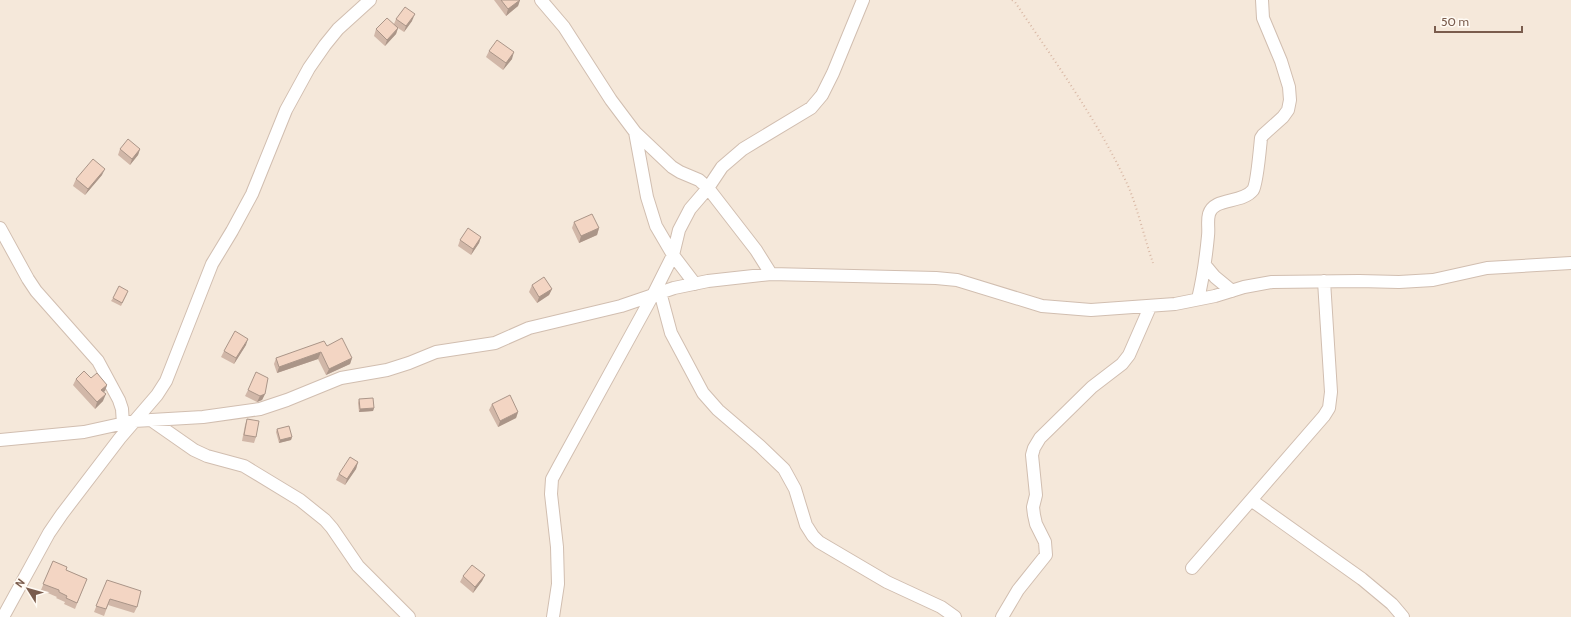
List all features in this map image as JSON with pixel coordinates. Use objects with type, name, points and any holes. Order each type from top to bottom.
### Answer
[{"type":"street","points":[[3,617],[49,533],[62,514],[129,422],[157,394],[166,382],[178,353],[187,324],[212,264],[252,194],[286,110],[305,75],[325,44],[338,29],[370,0]]},
{"type":"street","points":[[541,0],[564,27],[611,100],[635,132],[672,167],[699,180],[708,188],[756,250],[771,274]]},
{"type":"street","points":[[553,617],[558,584],[552,479],[657,293],[673,255],[679,230],[690,209],[708,188],[722,167],[743,149],[811,108],[822,95],[833,73],[863,0]]},
{"type":"street","points":[[1198,300],[1209,234],[1209,214],[1213,208],[1220,203],[1247,196],[1254,189],[1261,138],[1283,117],[1288,110],[1290,100],[1289,87],[1263,18],[1262,0]]},
{"type":"street","points":[[635,132],[651,212],[656,226],[673,255],[696,284]]},
{"type":"street","points":[[0,228],[36,291],[98,361],[129,422]]},
{"type":"street","points":[[0,440],[84,432],[129,422],[203,417],[260,409],[288,400],[341,378],[387,370],[436,352],[495,343],[529,328],[621,306],[657,293],[696,284],[771,274],[936,278],[957,280],[1042,306],[1091,310],[1150,307],[1198,300],[1244,287],[1272,282],[1399,282],[1433,280],[1487,268],[1571,263]]},
{"type":"street","points":[[1205,265],[1215,277],[1232,291]]},
{"type":"street","points":[[1192,568],[1329,408],[1331,392],[1324,281]]},
{"type":"street","points":[[657,293],[671,333],[703,393],[718,410],[784,469],[795,489],[806,525],[813,536],[819,542],[887,582],[941,607],[955,617]]},
{"type":"street","points":[[1002,617],[1018,590],[1046,555],[1045,542],[1036,524],[1033,507],[1036,495],[1032,455],[1034,448],[1040,438],[1092,387],[1122,364],[1128,355],[1150,307]]},
{"type":"street","points":[[151,420],[194,450],[207,456],[244,466],[300,500],[332,528],[358,566],[409,617]]},
{"type":"street","points":[[1251,500],[1362,579],[1392,604],[1403,617]]},
{"type":"path","points":[[1012,0],[1015,2],[1081,101],[1107,147],[1129,189],[1153,263]]},
{"type":"shaded area","points":[[0,0],[1571,0],[1571,617],[0,617]]},
{"type":"building","points":[[501,0],[520,0],[508,9]]},
{"type":"building","points":[[405,7],[415,14],[406,26],[396,19]]},
{"type":"building","points":[[387,18],[398,28],[387,40],[376,29]]},
{"type":"building","points":[[497,40],[514,52],[506,63],[489,51]]},
{"type":"building","points":[[128,139],[140,149],[132,159],[120,149]]},
{"type":"building","points":[[93,159],[105,169],[88,189],[76,179]]},
{"type":"building","points":[[592,214],[599,228],[581,236],[574,222]]},
{"type":"building","points":[[468,228],[481,237],[473,249],[460,240]]},
{"type":"building","points":[[544,277],[552,289],[539,297],[532,285]]},
{"type":"building","points":[[119,286],[128,291],[122,303],[113,298]]},
{"type":"building","points":[[235,331],[248,339],[236,358],[224,351]]},
{"type":"building","points":[[342,338],[352,358],[329,369],[321,352],[279,367],[276,358],[324,341],[327,346]]},
{"type":"building","points":[[84,371],[91,378],[97,373],[107,385],[101,390],[106,394],[97,402],[76,379]]},
{"type":"building","points":[[256,372],[268,378],[265,394],[260,396],[248,390]]},
{"type":"building","points":[[510,395],[518,412],[500,421],[492,404]]},
{"type":"building","points":[[373,398],[374,408],[360,409],[359,399]]},
{"type":"building","points":[[247,419],[259,421],[256,437],[244,435]]},
{"type":"building","points":[[289,426],[292,437],[280,440],[277,429]]},
{"type":"building","points":[[350,457],[358,462],[347,479],[339,474]]},
{"type":"building","points":[[53,561],[67,567],[66,570],[87,579],[77,603],[66,598],[67,596],[59,592],[59,590],[43,584]]},
{"type":"building","points":[[472,565],[485,575],[475,587],[463,576]]},
{"type":"building","points":[[107,580],[141,591],[137,607],[110,599],[106,609],[96,606]]}]
